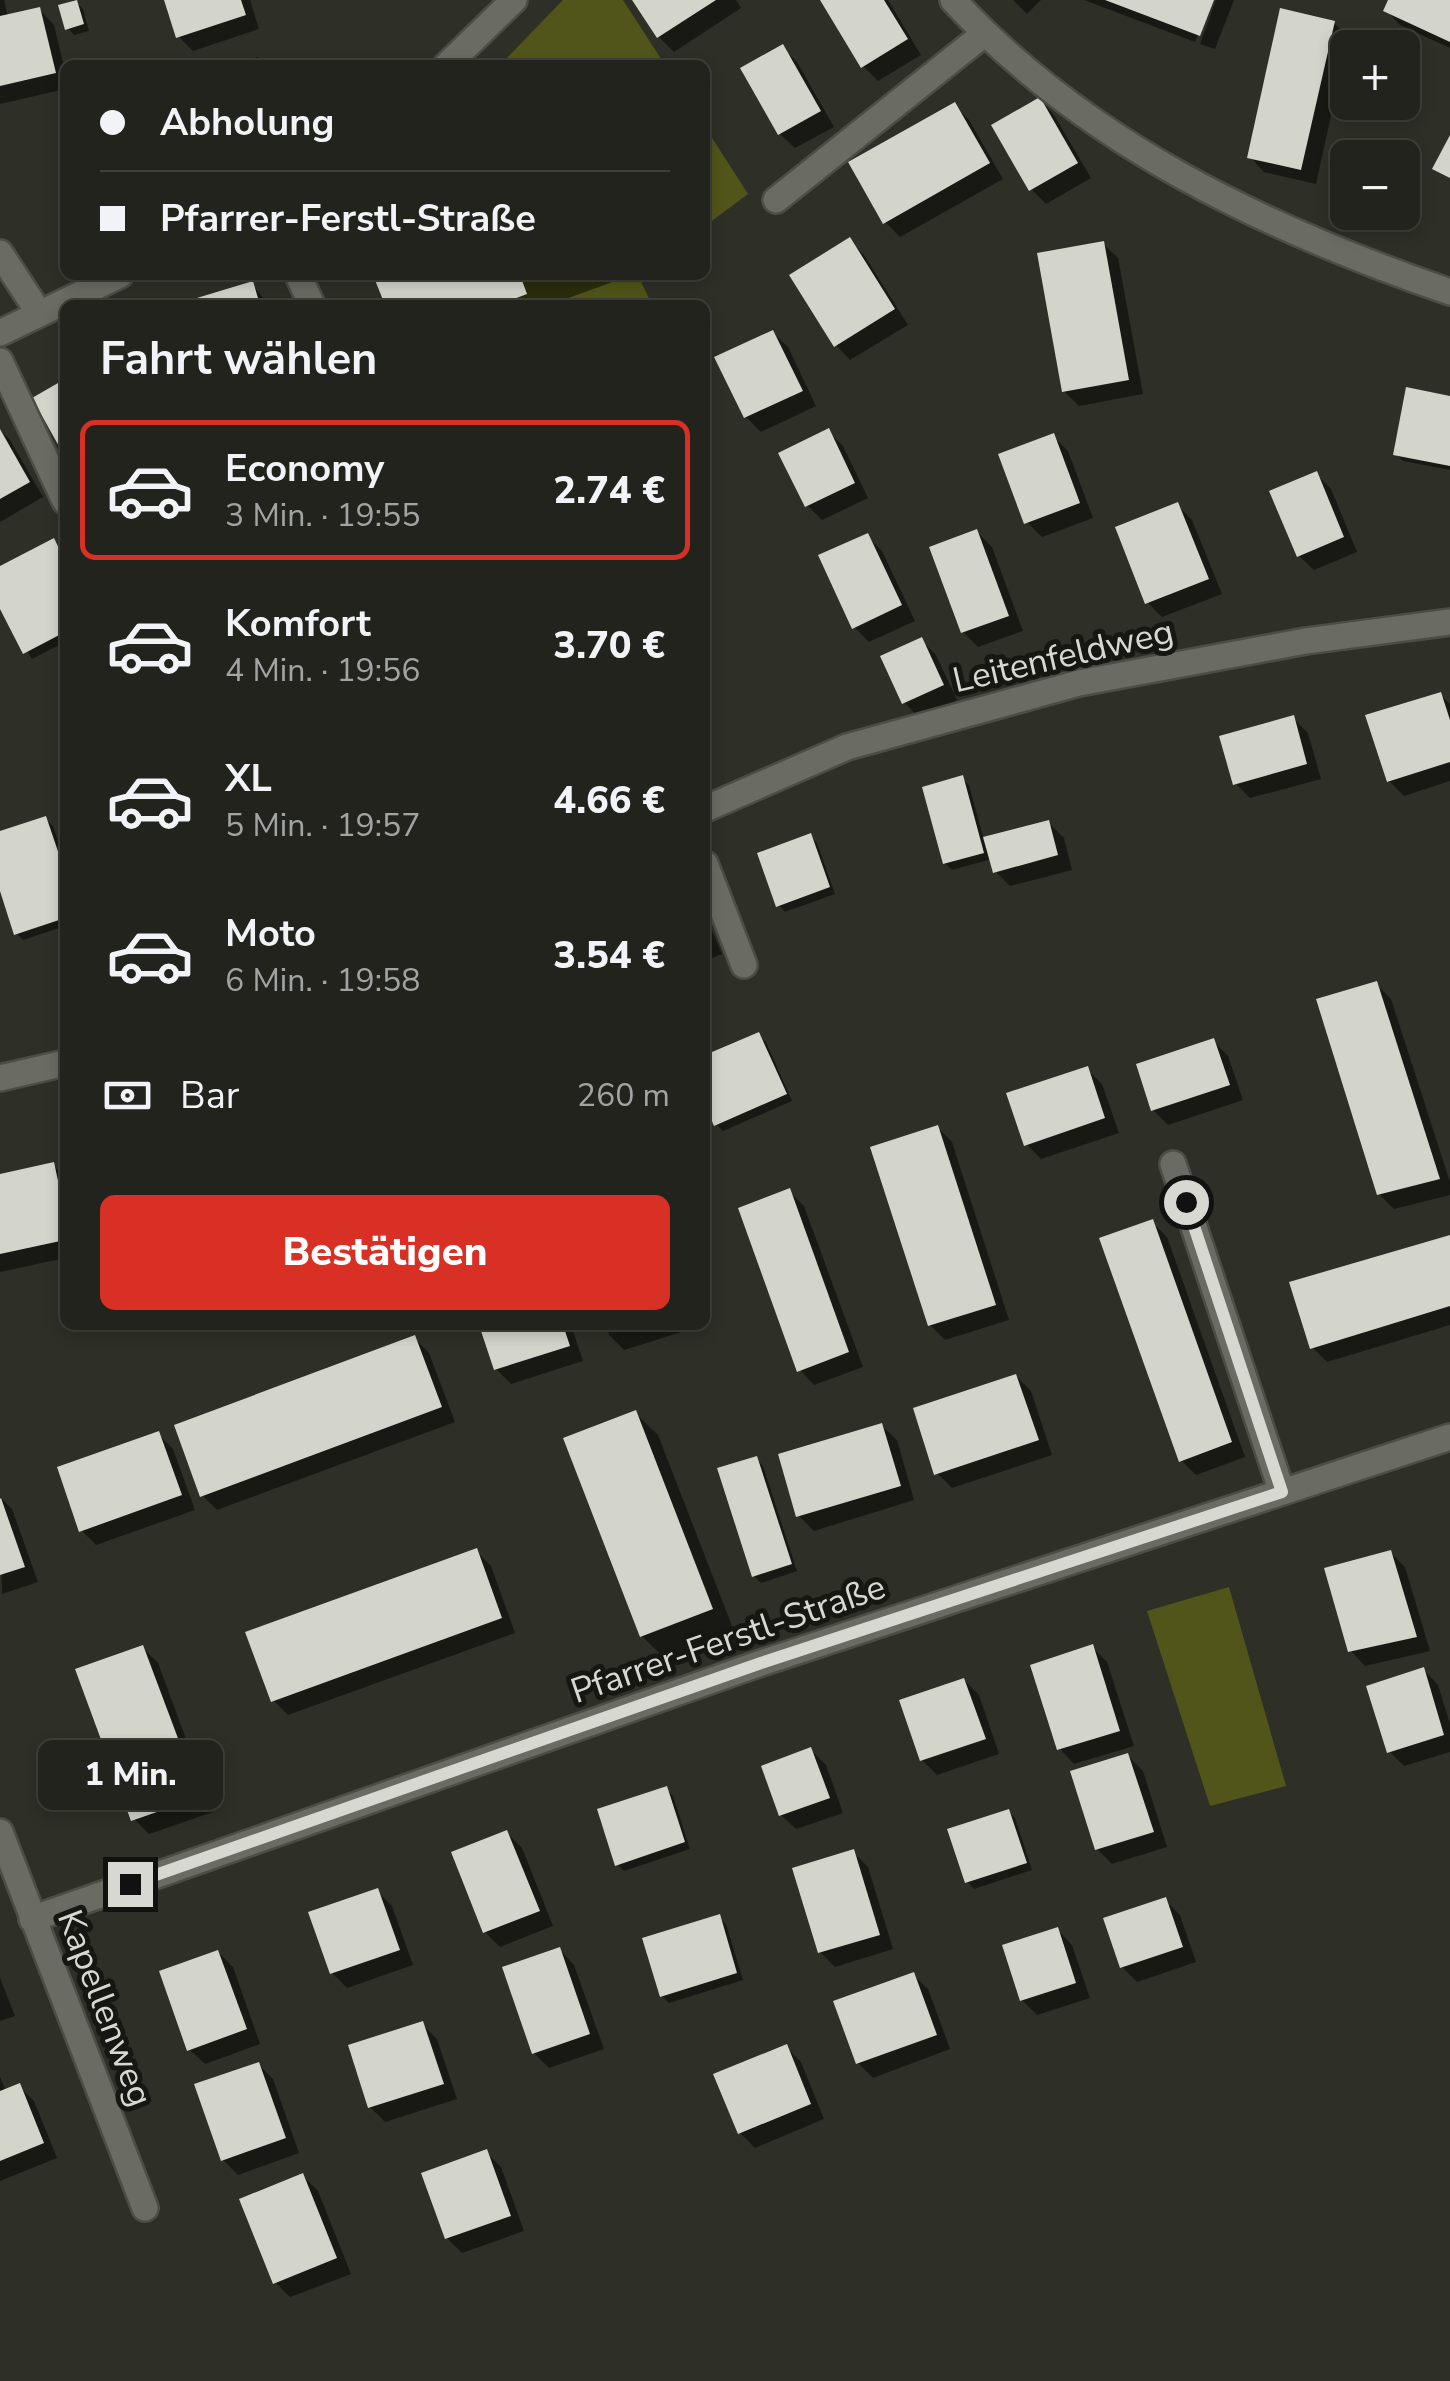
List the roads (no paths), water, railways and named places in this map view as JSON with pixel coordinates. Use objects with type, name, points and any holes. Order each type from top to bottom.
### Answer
[{"type":"street","points":[[953,0],[984,34],[1086,118],[1205,189],[1339,253],[1448,285]]},
{"type":"street","points":[[452,60],[508,2]]},
{"type":"street","points":[[776,200],[984,34]]},
{"type":"street","points":[[0,253],[40,313]]},
{"type":"street","points":[[67,300],[109,280]]},
{"type":"street","points":[[0,333],[60,304]]},
{"type":"street","points":[[0,361],[60,490]]},
{"type":"street","name":"Leitenfeldweg","points":[[710,807],[847,747],[1079,683],[1306,641],[1450,622]]},
{"type":"street","points":[[710,877],[744,964]]},
{"type":"street","points":[[0,1078],[60,1063]]},
{"type":"street","points":[[1173,1164],[1282,1492]]},
{"type":"street","name":"Pfarrer-Ferstl-Straße","points":[[32,1918],[761,1663],[1450,1437]]},
{"type":"street","name":"Kapellenweg","points":[[1,1839],[145,2208]]}]
